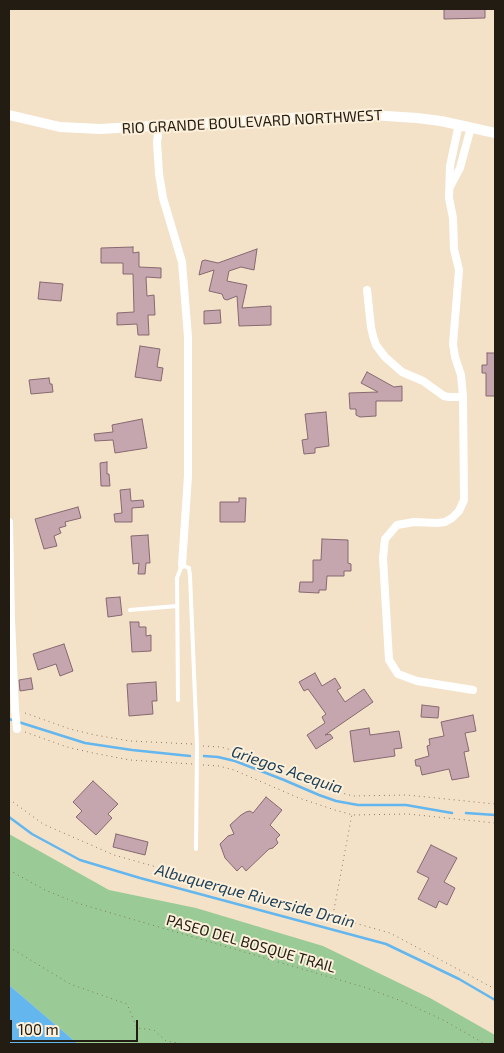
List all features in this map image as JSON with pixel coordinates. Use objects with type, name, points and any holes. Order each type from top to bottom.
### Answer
[{"type":"street","name":"RIO GRANDE BOULEVARD NORTHWEST","points":[[9,115],[60,127],[100,129],[349,115],[402,116],[459,124],[495,133]]},
{"type":"street","points":[[459,124],[450,166],[448,198],[454,223],[454,249],[458,270],[453,344],[461,375],[463,397],[465,494],[462,508],[456,515],[445,522],[414,522],[397,525],[385,539],[384,558],[389,660],[398,674],[417,681],[473,690]]},
{"type":"street","points":[[158,126],[156,142],[163,198],[182,262],[188,337],[188,476],[182,565]]},
{"type":"street","points":[[449,189],[460,168],[471,127]]},
{"type":"street","points":[[367,290],[373,336],[376,345],[385,357],[402,372],[423,381],[444,396],[463,397]]},
{"type":"street","points":[[9,522],[11,620],[17,728]]},
{"type":"lane","points":[[178,700],[176,578],[182,565],[189,568],[190,572],[197,745],[196,849]]},
{"type":"lane","points":[[130,610],[177,606]]},
{"type":"path","points":[[15,712],[70,729],[130,741],[221,747],[238,752],[304,781],[353,796],[407,795],[495,804]]},
{"type":"path","points":[[17,728],[67,747],[130,760],[219,766],[234,770],[299,798],[352,814],[408,814],[495,823]]},
{"type":"path","points":[[9,799],[43,824],[114,855],[390,933],[495,989]]},
{"type":"path","points":[[333,916],[352,814]]},
{"type":"path","name":"PASEO DEL BOSQUE TRAIL","points":[[9,870],[45,890],[77,903],[367,988],[445,1021],[485,1044]]},
{"type":"path","points":[[9,947],[70,984],[127,1004],[137,1028],[154,1030],[166,1041],[184,1044]]},
{"type":"green space","points":[[9,834],[109,890],[196,908],[323,946],[430,998],[495,1035],[495,1044],[78,1044],[9,985]]},
{"type":"water","points":[[9,985],[78,1044],[11,1044],[9,1042]]},
{"type":"building","points":[[444,9],[485,9],[485,18],[444,19]]},
{"type":"building","points":[[133,247],[133,253],[139,252],[139,267],[161,268],[161,278],[146,277],[147,296],[154,295],[155,315],[148,315],[149,335],[138,335],[137,324],[117,325],[117,313],[134,312],[133,274],[123,274],[123,263],[101,263],[101,248]]},
{"type":"building","points":[[257,249],[254,270],[241,267],[229,271],[227,281],[247,285],[242,308],[271,306],[271,325],[239,326],[237,296],[227,300],[224,299],[222,294],[209,291],[214,270],[199,275],[202,261],[218,263]]},
{"type":"building","points":[[40,282],[63,284],[61,301],[38,299]]},
{"type":"building","points":[[220,310],[221,323],[204,324],[204,311]]},
{"type":"building","points":[[140,346],[160,349],[157,367],[163,368],[161,381],[135,377]]},
{"type":"building","points":[[487,353],[495,353],[495,396],[486,396],[486,373],[482,373],[482,365],[487,365]]},
{"type":"building","points":[[367,372],[394,387],[402,386],[402,401],[376,401],[376,416],[360,417],[356,415],[356,409],[350,409],[349,393],[378,392],[361,383]]},
{"type":"building","points":[[49,378],[53,392],[31,394],[29,380]]},
{"type":"building","points":[[326,412],[329,446],[315,448],[315,453],[304,454],[302,440],[308,439],[305,414]]},
{"type":"building","points":[[142,419],[147,448],[115,453],[113,440],[95,441],[94,434],[113,432],[112,425]]},
{"type":"building","points":[[107,462],[110,486],[101,486],[100,463]]},
{"type":"building","points":[[130,489],[131,501],[143,500],[144,507],[132,508],[132,522],[115,522],[114,514],[122,513],[120,490]]},
{"type":"building","points":[[239,498],[246,498],[245,522],[220,522],[220,502],[239,502]]},
{"type":"building","points":[[78,507],[81,518],[65,522],[66,526],[59,528],[61,533],[54,536],[57,546],[44,549],[35,519]]},
{"type":"building","points":[[148,535],[150,563],[146,563],[145,574],[138,574],[139,563],[133,564],[131,536]]},
{"type":"building","points":[[322,539],[348,540],[348,563],[351,564],[351,571],[344,571],[344,576],[327,576],[326,590],[319,590],[319,593],[299,592],[300,582],[313,582],[313,560],[321,560]]},
{"type":"building","points":[[120,597],[122,615],[108,617],[106,598]]},
{"type":"building","points":[[130,622],[139,622],[139,627],[146,627],[146,636],[151,635],[151,651],[132,652]]},
{"type":"building","points":[[64,644],[73,671],[60,676],[56,664],[38,670],[33,654]]},
{"type":"building","points":[[315,673],[322,686],[335,678],[341,688],[337,690],[345,702],[364,689],[373,702],[325,735],[330,734],[333,738],[316,749],[307,735],[325,723],[322,717],[326,714],[308,689],[304,691],[299,682]]},
{"type":"building","points":[[31,678],[33,689],[20,691],[19,680]]},
{"type":"building","points":[[156,682],[157,701],[152,701],[153,714],[129,716],[127,684]]},
{"type":"building","points":[[422,705],[439,707],[438,718],[421,717]]},
{"type":"building","points":[[473,715],[476,731],[465,733],[469,751],[464,752],[469,777],[452,780],[449,769],[422,775],[420,766],[416,766],[415,760],[429,756],[427,746],[430,745],[429,739],[444,736],[441,722]]},
{"type":"building","points":[[369,728],[370,735],[399,731],[402,748],[394,749],[395,756],[354,762],[350,731]]},
{"type":"building","points":[[93,781],[118,804],[108,814],[112,818],[96,835],[76,817],[82,811],[73,802]]},
{"type":"building","points":[[266,797],[282,810],[270,825],[280,835],[276,839],[278,843],[246,871],[242,866],[237,871],[225,858],[220,844],[228,836],[234,834],[230,825],[246,812],[250,811],[253,813]]},
{"type":"building","points":[[116,834],[148,842],[145,855],[113,847]]},
{"type":"building","points":[[431,845],[457,858],[444,882],[455,888],[447,905],[439,901],[436,908],[418,899],[429,878],[417,872]]},
{"type":"waterway","name":"Griegos Acequia","points":[[9,719],[85,743],[190,756]]},
{"type":"waterway","name":"Griegos Acequia","points":[[204,756],[235,761],[336,801],[358,805],[406,805],[452,813]]},
{"type":"waterway","name":"Griegos Acequia","points":[[466,813],[495,815]]},
{"type":"waterway","name":"Albuquerque Riverside Drain","points":[[9,817],[32,834],[80,860],[386,944],[459,979],[495,1000]]}]
